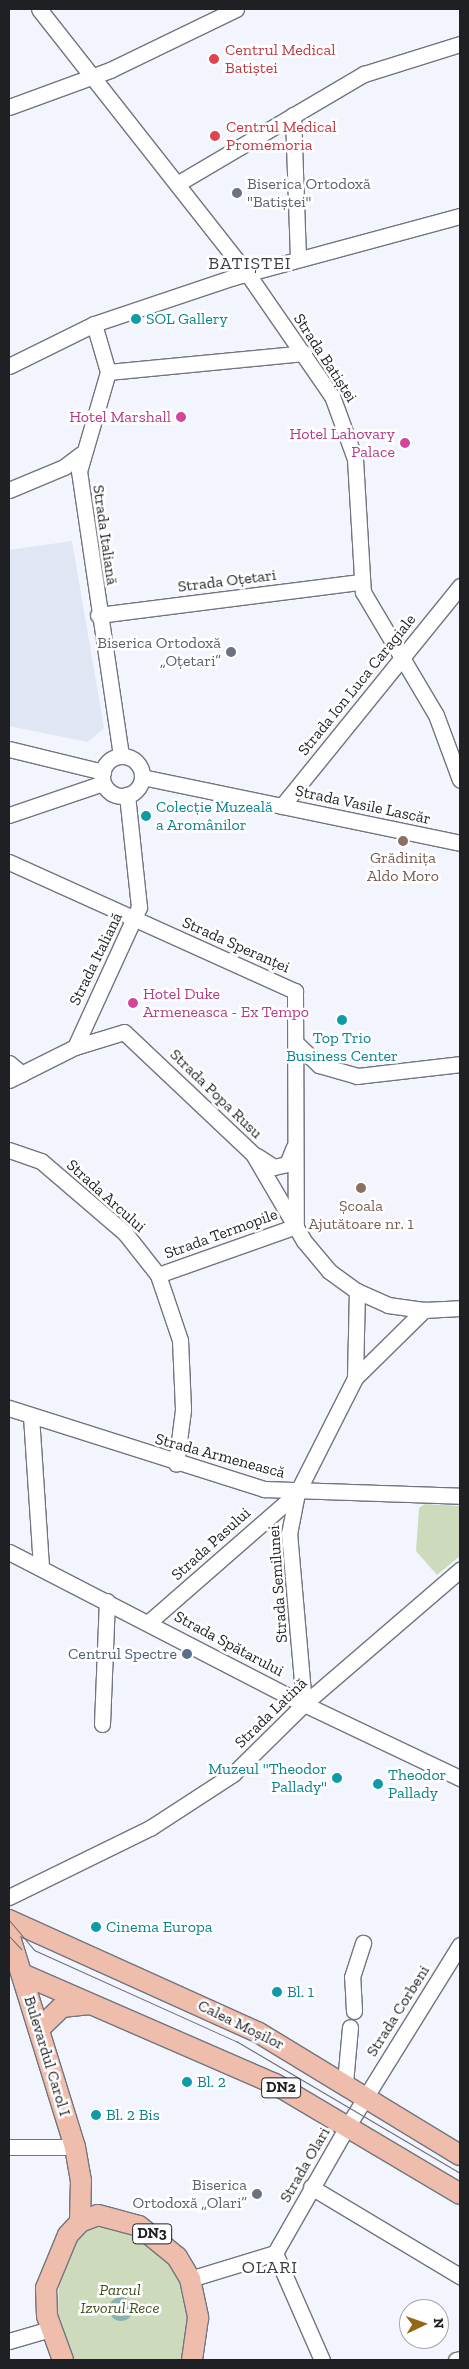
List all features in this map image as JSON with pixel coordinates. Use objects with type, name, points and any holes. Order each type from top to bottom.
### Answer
[{"type":"main road","name":"Calea Moșilor","points":[[9,1920],[259,2033],[345,2082],[460,2154]]},
{"type":"main road","name":"Bulevardul Carol I","points":[[9,1934],[75,2147],[89,2218]]},
{"type":"main road","name":"DN2","points":[[22,1974],[243,2068],[460,2194]]},
{"type":"main road","points":[[39,2029],[62,2007],[91,2004]]},
{"type":"main road","points":[[64,2360],[50,2329],[46,2288],[54,2261],[89,2218]]},
{"type":"main road","name":"DN3","points":[[89,2218],[139,2226],[160,2239],[190,2279],[198,2318],[192,2360]]},
{"type":"street","name":"Strada Batiștei","points":[[39,9],[246,273],[304,353],[339,409],[352,443],[361,582],[367,603],[443,728],[460,780]]},
{"type":"street","points":[[9,107],[91,77],[236,9]]},
{"type":"street","points":[[178,184],[380,66],[460,44]]},
{"type":"street","points":[[293,116],[298,259]]},
{"type":"street","points":[[9,366],[94,324],[246,273],[460,216]]},
{"type":"street","points":[[94,324],[108,372],[304,353]]},
{"type":"street","name":"Strada Italiană","points":[[108,372],[81,454],[80,487],[121,756]]},
{"type":"street","points":[[9,490],[64,466],[81,454]]},
{"type":"street","name":"Strada Oțetari","points":[[98,615],[361,582]]},
{"type":"street","name":"Strada Ion Luca Caragiale","points":[[282,806],[460,586]]},
{"type":"street","points":[[9,749],[103,778],[112,793],[127,795],[137,790],[142,777],[138,764],[121,756],[109,761],[103,778],[9,815]]},
{"type":"street","name":"Strada Vasile Lascăr","points":[[142,777],[460,843]]},
{"type":"street","name":"Strada Italiană","points":[[75,1047],[136,919],[140,887],[127,795]]},
{"type":"street","name":"Strada Speranței","points":[[9,862],[295,991],[296,1226]]},
{"type":"street","name":"Strada Popa Rusu","points":[[75,1047],[124,1032],[253,1154],[315,1256],[357,1291],[388,1305],[424,1310],[460,1308]]},
{"type":"street","points":[[296,1043],[319,1065],[357,1076],[460,1064]]},
{"type":"street","points":[[9,1062],[15,1077],[75,1047]]},
{"type":"street","points":[[253,1154],[274,1167],[288,1164],[296,1143]]},
{"type":"street","name":"Strada Arcului","points":[[9,1150],[41,1161],[125,1233],[158,1276],[181,1349],[183,1410],[176,1464]]},
{"type":"street","name":"Strada Termopile","points":[[158,1276],[296,1226]]},
{"type":"street","points":[[355,1378],[357,1291]]},
{"type":"street","points":[[296,1493],[355,1378],[424,1310]]},
{"type":"street","name":"Strada Armenească","points":[[9,1408],[176,1464],[264,1489],[296,1493],[460,1496]]},
{"type":"street","points":[[31,1416],[41,1567]]},
{"type":"street","name":"Strada Pasului","points":[[149,1622],[296,1493]]},
{"type":"street","name":"Strada Semilunei","points":[[296,1493],[289,1534],[304,1704]]},
{"type":"street","name":"Strada Spătarului","points":[[9,1552],[149,1622],[304,1704],[460,1778]]},
{"type":"street","name":"Strada Latină","points":[[9,1897],[150,1828],[225,1779],[304,1704],[460,1570]]},
{"type":"street","points":[[102,1724],[108,1601]]},
{"type":"street","points":[[354,2011],[352,1977],[363,1943]]},
{"type":"street","name":"Strada Corbeni","points":[[366,2096],[460,1945]]},
{"type":"street","points":[[345,2082],[350,2027]]},
{"type":"street","name":"Strada Olari","points":[[275,2253],[366,2096]]},
{"type":"street","points":[[9,2147],[75,2147]]},
{"type":"street","points":[[311,2188],[460,2276]]},
{"type":"street","points":[[190,2279],[275,2253],[322,2360]]},
{"type":"street","points":[[9,2341],[50,2329]]},
{"type":"street","points":[[456,2360],[460,2359]]},
{"type":"shaded area","points":[[72,541],[104,728],[88,742],[9,726],[9,550]]},
{"type":"shaded area","points":[[121,2297],[126,2298],[132,2304],[132,2314],[126,2320],[121,2321],[116,2320],[110,2314],[109,2309],[110,2304],[116,2298]]},
{"type":"green space","points":[[425,1504],[460,1506],[460,1556],[437,1575],[416,1551],[419,1508]]},
{"type":"green space","name":"Parcul Izvorul Rece","points":[[104,2223],[129,2230],[168,2261],[183,2283],[189,2330],[183,2360],[75,2360],[69,2352],[58,2316],[59,2278],[74,2243],[84,2231]]},
{"type":"tram line","points":[[9,1920],[34,1950],[236,2041],[460,2173]]},
{"type":"tram line","points":[[9,1936],[21,1949]]},
{"type":"place","name":"Centrul Medical Batiștei","points":[[214,59]]},
{"type":"place","name":"Centrul Medical Promemoria","points":[[215,136]]},
{"type":"place","name":"Biserica Ortodoxă \"Batiștei\"","points":[[237,193]]},
{"type":"place","name":"SOL Gallery","points":[[136,319]]},
{"type":"place","name":"Hotel Marshall","points":[[181,417]]},
{"type":"place","name":"Hotel Lahovary Palace","points":[[405,443]]},
{"type":"place","name":"Biserica Ortodoxă „Oțetari”","points":[[231,652]]},
{"type":"place","name":"Colecție Muzeală a Aromânilor","points":[[146,816]]},
{"type":"place","name":"Grădinița Aldo Moro","points":[[403,841]]},
{"type":"place","name":"Hotel Duke Armeneasca - Ex Tempo","points":[[133,1003]]},
{"type":"place","name":"Top Trio Business Center","points":[[342,1020]]},
{"type":"place","name":"Școala Ajutătoare nr. 1","points":[[361,1188]]},
{"type":"place","name":"Centrul Spectre","points":[[187,1654]]},
{"type":"place","name":"Muzeul \"Theodor Pallady\"","points":[[337,1778]]},
{"type":"place","name":"Theodor Pallady","points":[[378,1784]]},
{"type":"place","name":"Cinema Europa","points":[[96,1927]]},
{"type":"place","name":"Bl. 1","points":[[277,1992]]},
{"type":"place","name":"Bl. 2","points":[[187,2082]]},
{"type":"place","name":"Bl. 2 Bis","points":[[96,2115]]},
{"type":"place","name":"Biserica Ortodoxă „Olari”","points":[[257,2194]]},
{"type":"district","name":"BATIȘTEI","points":[[250,263]]},
{"type":"district","name":"OLARI","points":[[270,2267]]}]
